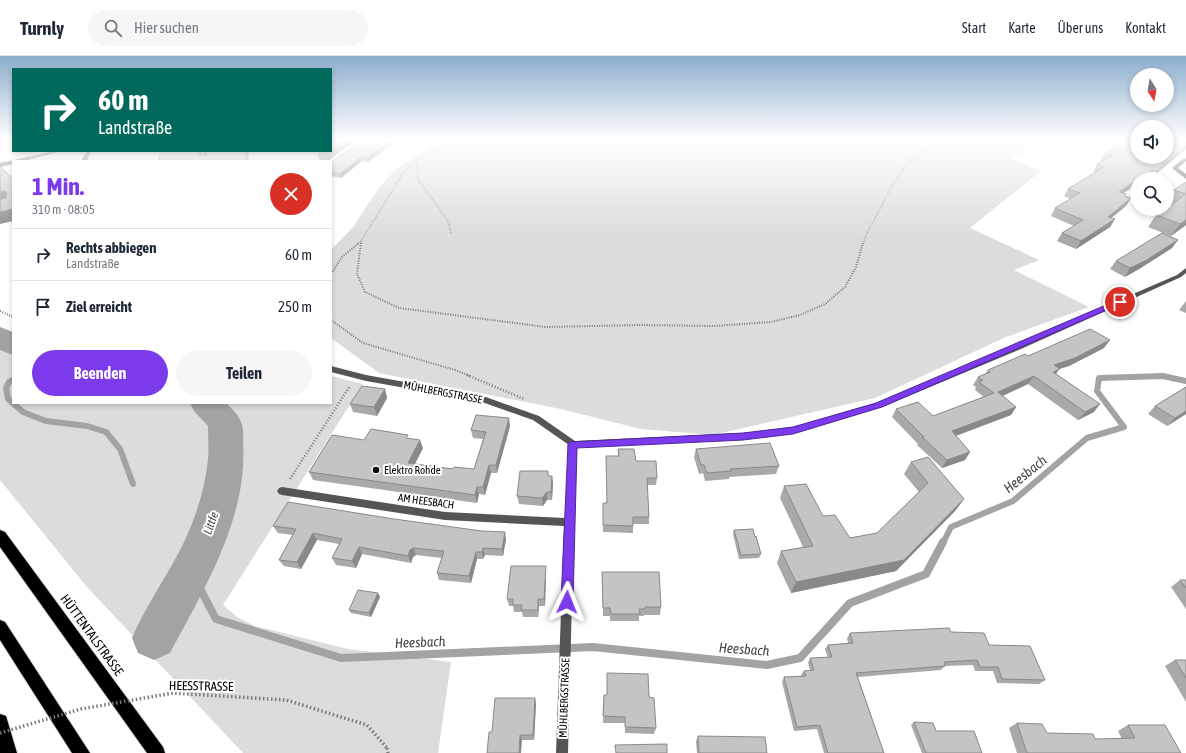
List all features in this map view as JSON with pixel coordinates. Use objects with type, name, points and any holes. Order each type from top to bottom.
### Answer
[{"type":"highway","name":"HÜTTENTALSTRASSE","points":[[0,536],[158,751]]},
{"type":"highway","points":[[0,627],[82,753]]},
{"type":"highway","points":[[0,722],[5,744],[9,753]]},
{"type":"street","points":[[573,444],[743,436],[793,430],[879,405],[1179,276],[1186,270]]},
{"type":"street","name":"MÜHLBERGSTRASSE","points":[[332,369],[480,398],[536,418],[573,444],[569,522],[562,753]]},
{"type":"street","name":"AM HEESBACH","points":[[282,491],[445,516],[569,522]]},
{"type":"path","points":[[332,272],[342,257],[361,241],[405,172]]},
{"type":"path","points":[[418,172],[419,181],[448,221],[451,233]]},
{"type":"path","points":[[361,241],[357,274],[365,292],[399,308],[546,327],[640,325],[714,326],[771,322],[800,315],[825,304],[845,287],[856,267],[866,235],[901,172]]},
{"type":"path","points":[[0,311],[12,317]]},
{"type":"path","points":[[332,321],[363,343],[455,370],[531,402]]},
{"type":"path","points":[[282,491],[357,375]]},
{"type":"path","name":"HEESSTRASSE","points":[[0,734],[81,709],[173,693],[286,700],[367,725],[387,748],[388,753]]},
{"type":"shaded area","points":[[394,172],[1040,172],[970,228],[1039,260],[1014,270],[1089,307],[1006,337],[875,398],[712,435],[641,429],[561,409],[379,373],[332,339],[332,249],[353,227],[378,189]]},
{"type":"shaded area","points":[[12,345],[12,404],[332,404],[332,376],[363,384],[223,605],[237,617],[255,626],[348,649],[451,662],[438,753],[243,753],[87,587],[0,480],[0,347]]},
{"type":"building","points":[[0,172],[6,172],[12,176],[12,209],[0,212],[0,199],[6,198],[7,193],[5,191],[0,192]]},
{"type":"building","points":[[332,172],[332,172],[343,172],[340,174]]},
{"type":"building","points":[[1097,172],[1151,172],[1130,172],[1130,185],[1119,192],[1126,194],[1124,196],[1130,199],[1108,217],[1115,219],[1081,241],[1062,233],[1083,220],[1055,208],[1080,193],[1068,189]]},
{"type":"building","points":[[1186,182],[1186,194],[1174,190]]},
{"type":"building","points":[[1186,194],[1186,220],[1180,224],[1159,216],[1174,216],[1174,203]]},
{"type":"building","points":[[1162,233],[1178,240],[1145,261],[1130,268],[1116,261]]},
{"type":"building","points":[[1090,329],[1110,340],[1075,358],[1054,365],[1060,369],[1053,372],[1100,404],[1085,412],[1034,376],[998,392],[1016,407],[952,431],[970,452],[947,460],[922,437],[924,437],[896,409],[918,402],[933,416],[994,393],[979,382],[983,380],[978,377],[990,372],[988,370],[1025,354],[1028,356]]},
{"type":"building","points":[[362,386],[385,389],[374,407],[350,404]]},
{"type":"building","points":[[1186,387],[1186,411],[1175,418],[1155,406]]},
{"type":"building","points":[[476,415],[509,418],[496,465],[489,465],[483,487],[477,487],[475,495],[309,472],[332,435],[364,440],[371,429],[408,435],[406,438],[420,440],[408,463],[453,469],[454,467],[474,469],[486,432],[471,430]]},
{"type":"building","points":[[770,443],[779,466],[730,469],[731,471],[707,473],[704,465],[701,465],[696,449]]},
{"type":"building","points":[[618,449],[634,449],[636,461],[656,461],[657,478],[647,478],[649,517],[633,517],[633,526],[603,525],[603,503],[607,503],[606,456],[619,456]]},
{"type":"building","points":[[928,457],[964,499],[904,560],[796,582],[781,551],[813,546],[784,486],[806,484],[823,516],[835,515],[850,538],[877,533],[928,483],[911,462]]},
{"type":"building","points":[[520,471],[548,471],[548,476],[552,476],[551,492],[547,492],[542,498],[517,496]]},
{"type":"building","points":[[288,502],[394,519],[482,531],[505,532],[502,549],[483,548],[482,552],[476,552],[469,576],[437,573],[444,551],[413,548],[410,550],[408,556],[359,547],[352,561],[332,558],[342,539],[313,533],[297,562],[279,560],[296,529],[273,526]]},
{"type":"building","points":[[753,529],[761,554],[741,555],[734,530]]},
{"type":"building","points":[[511,566],[546,566],[544,599],[538,599],[538,610],[521,610],[522,605],[513,605],[513,599],[507,599]]},
{"type":"building","points":[[602,572],[659,572],[661,607],[645,607],[645,609],[639,609],[640,614],[611,614],[610,608],[603,608]]},
{"type":"building","points":[[1180,580],[1186,580],[1186,588]]},
{"type":"building","points":[[358,590],[378,593],[369,613],[349,610]]},
{"type":"building","points":[[949,628],[951,632],[984,633],[989,645],[1030,646],[1045,680],[1002,679],[998,667],[980,667],[977,660],[944,662],[945,666],[856,673],[884,753],[828,753],[820,725],[797,727],[784,677],[806,676],[804,671],[814,670],[810,658],[832,657],[828,645],[853,643],[850,633]]},
{"type":"building","points":[[1175,660],[1186,660],[1186,678]]},
{"type":"building","points":[[607,673],[648,674],[649,697],[654,698],[656,728],[625,727],[625,717],[603,716],[604,695],[607,695]]},
{"type":"building","points":[[495,698],[535,698],[533,735],[520,735],[519,753],[487,753],[489,732],[492,732]]},
{"type":"building","points":[[914,722],[933,723],[936,731],[974,731],[982,753],[926,753]]},
{"type":"building","points":[[1017,723],[1042,724],[1047,733],[1093,734],[1095,739],[1135,738],[1128,725],[1165,725],[1181,753],[1027,753]]},
{"type":"building","points":[[698,736],[765,737],[767,753],[699,753]]},
{"type":"building","points":[[667,744],[667,753],[616,753],[615,745]]},
{"type":"waterway","name":"Littfe","points":[[0,337],[12,344]]},
{"type":"waterway","name":"Heesbach","points":[[1157,376],[1163,376]]},
{"type":"waterway","name":"Heesbach","points":[[943,543],[951,527],[1013,501],[1087,438],[1124,427],[1097,391],[1099,378],[1163,376]]},
{"type":"waterway","name":"Heesbach","points":[[1163,376],[1186,381]]},
{"type":"waterway","points":[[12,380],[9,382],[6,388],[8,399],[12,402]]},
{"type":"waterway","points":[[14,404],[23,412],[46,421],[87,426],[106,432],[120,449],[133,484]]},
{"type":"waterway","name":"Littfe","points":[[154,638],[188,576],[208,534],[216,512],[226,461],[225,423],[207,404]]},
{"type":"waterway","name":"Heesbach","points":[[193,568],[196,581],[216,619],[341,658],[593,647],[767,665],[800,658],[850,603],[926,574],[943,542]]},
{"type":"place","name":"Elektro Rohde","points":[[376,470]]},
{"type":"route","points":[[567,602],[573,444],[743,436],[793,430],[879,405],[1120,302]]}]
